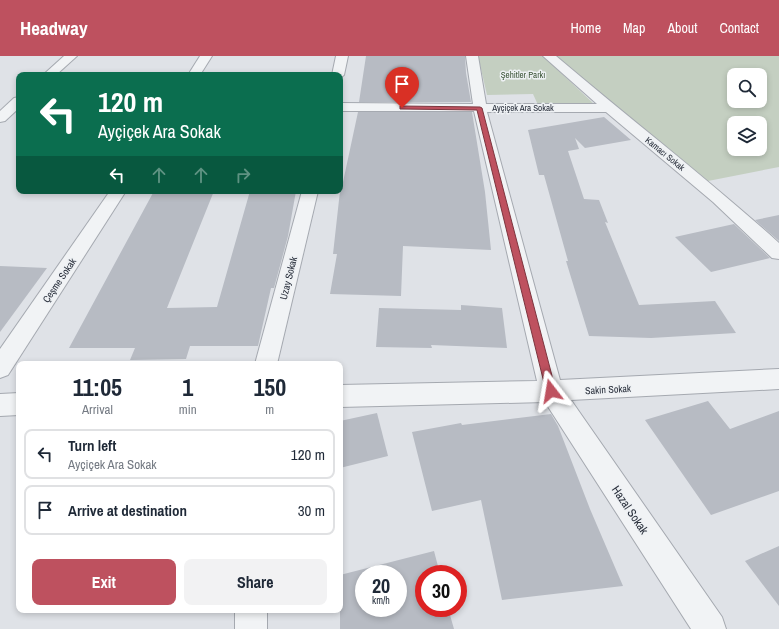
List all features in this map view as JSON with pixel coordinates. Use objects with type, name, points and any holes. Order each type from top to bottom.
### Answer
[{"type":"street","points":[[52,72],[71,56]]},
{"type":"street","points":[[196,72],[206,56]]},
{"type":"street","points":[[339,72],[342,56]]},
{"type":"street","name":"Hazal Sokak","points":[[472,56],[480,108],[551,391],[710,629]]},
{"type":"street","name":"Kamacı Sokak","points":[[550,56],[609,108],[719,198],[779,253]]},
{"type":"street","points":[[0,102],[16,101]]},
{"type":"street","points":[[0,118],[16,103]]},
{"type":"street","name":"Ayçiçek Ara Sokak","points":[[343,107],[609,108]]},
{"type":"street","name":"Çeşme Sokak","points":[[0,368],[116,194]]},
{"type":"street","name":"Uzay Sokak","points":[[267,361],[309,194]]},
{"type":"street","name":"Sakin Sokak","points":[[343,396],[551,391],[779,380]]},
{"type":"street","points":[[0,405],[16,404]]},
{"type":"street","points":[[251,613],[251,629]]},
{"type":"green space","name":"Şehitler Parkı","points":[[478,56],[543,56],[594,104],[538,105],[533,94],[487,95]]},
{"type":"green space","points":[[552,56],[779,56],[779,167],[708,181]]},
{"type":"building","points":[[366,56],[465,56],[466,73],[471,102],[359,102]]},
{"type":"building","points":[[358,112],[472,112],[485,192],[491,250],[403,246],[401,296],[330,294],[337,254],[333,254],[340,194],[343,194],[343,182]]},
{"type":"building","points":[[604,117],[631,140],[585,148],[575,138],[579,149],[568,151],[584,199],[599,200],[608,223],[605,222],[639,305],[715,301],[736,333],[651,338],[589,336],[566,261],[568,261],[544,175],[539,175],[528,130]]},
{"type":"building","points":[[152,194],[213,194],[167,308],[217,307],[249,194],[295,194],[288,236],[274,288],[271,288],[258,346],[190,346],[186,359],[130,360],[135,348],[69,348]]},
{"type":"building","points":[[779,215],[779,241],[755,220]]},
{"type":"building","points":[[734,224],[770,258],[711,272],[675,237]]},
{"type":"building","points":[[0,266],[47,268],[0,332]]},
{"type":"building","points":[[461,305],[502,308],[507,348],[431,345],[432,348],[376,347],[379,308],[461,310]]},
{"type":"building","points":[[708,401],[730,429],[779,411],[779,491],[711,515],[645,420]]},
{"type":"building","points":[[377,413],[388,456],[343,467],[343,420]]},
{"type":"building","points":[[551,414],[558,426],[590,509],[623,586],[502,600],[481,500],[432,511],[412,432],[461,423],[462,425]]},
{"type":"building","points":[[779,546],[779,606],[745,561]]},
{"type":"building","points":[[434,551],[438,565],[415,565],[415,617],[451,617],[454,629],[340,629],[340,613],[343,613],[343,574],[355,571],[355,617],[407,617],[407,565],[379,565]]},
{"type":"route","points":[[402,108],[480,108],[551,391]]}]
